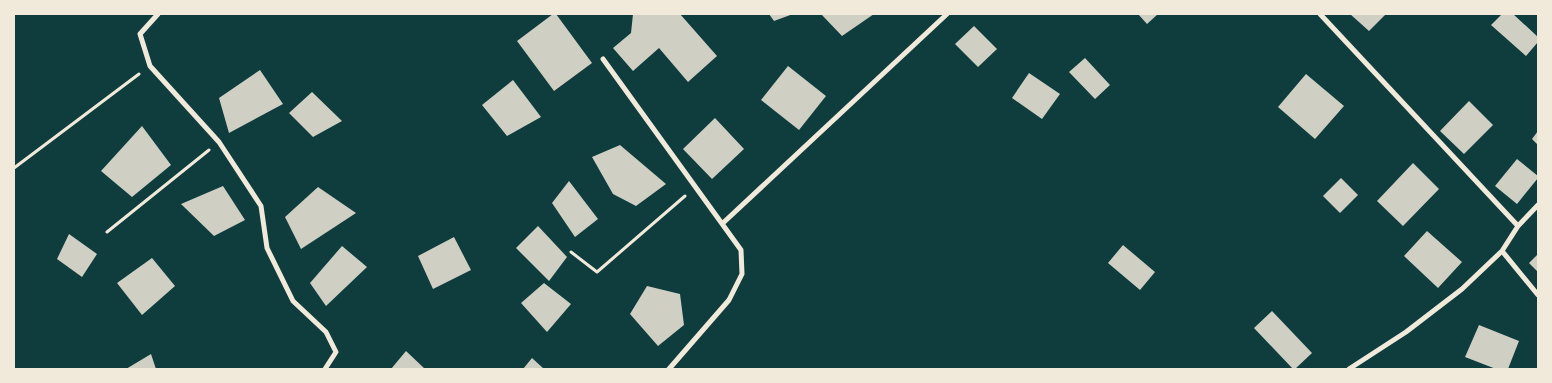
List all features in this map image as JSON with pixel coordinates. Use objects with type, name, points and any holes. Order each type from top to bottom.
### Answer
[{"type":"street","points":[[158,14],[140,34],[150,66],[219,142],[261,206],[267,248],[293,301],[326,332],[336,352],[324,369]]},
{"type":"street","points":[[723,223],[947,14]]},
{"type":"street","points":[[1320,14],[1518,226]]},
{"type":"street","points":[[603,59],[741,250],[742,274],[729,300],[669,369]]},
{"type":"street","points":[[1349,369],[1406,332],[1462,289],[1502,251],[1518,226],[1538,205]]},
{"type":"street","points":[[1502,251],[1538,295]]},
{"type":"path","points":[[14,168],[150,66]]},
{"type":"path","points":[[107,232],[219,142]]},
{"type":"path","points":[[571,252],[597,272],[697,187]]},
{"type":"building","points":[[553,14],[556,14],[592,63],[554,91],[517,41]]},
{"type":"building","points":[[633,14],[680,14],[717,56],[688,82],[659,48],[633,71],[613,48],[631,33]]},
{"type":"building","points":[[769,14],[793,14],[774,21]]},
{"type":"building","points":[[821,14],[874,14],[842,36]]},
{"type":"building","points":[[1138,14],[1158,14],[1147,24]]},
{"type":"building","points":[[1350,14],[1386,14],[1369,31]]},
{"type":"building","points":[[1502,14],[1513,14],[1538,37],[1538,42],[1526,56],[1491,25]]},
{"type":"building","points":[[974,26],[997,49],[978,67],[955,44]]},
{"type":"building","points":[[1085,58],[1110,85],[1095,99],[1069,72]]},
{"type":"building","points":[[788,66],[826,96],[799,130],[761,100]]},
{"type":"building","points":[[260,70],[283,104],[229,133],[219,98]]},
{"type":"building","points":[[1029,73],[1060,94],[1042,119],[1012,98]]},
{"type":"building","points":[[1306,74],[1344,106],[1315,139],[1278,107]]},
{"type":"building","points":[[513,80],[541,117],[507,136],[482,105]]},
{"type":"building","points":[[312,92],[342,121],[313,137],[289,113]]},
{"type":"building","points":[[1469,101],[1493,125],[1464,154],[1440,131]]},
{"type":"building","points":[[715,118],[744,149],[712,179],[683,149]]},
{"type":"building","points":[[142,126],[171,165],[132,197],[101,171]]},
{"type":"building","points":[[1538,131],[1538,145],[1532,139]]},
{"type":"building","points":[[620,145],[666,184],[636,206],[613,194],[592,157]]},
{"type":"building","points":[[1517,159],[1538,178],[1517,204],[1495,186]]},
{"type":"building","points":[[1413,163],[1439,189],[1403,226],[1377,201]]},
{"type":"building","points":[[1341,178],[1358,195],[1340,213],[1323,196]]},
{"type":"building","points":[[569,181],[598,219],[575,237],[552,203]]},
{"type":"building","points":[[223,186],[245,220],[214,236],[181,204]]},
{"type":"building","points":[[318,187],[356,213],[301,249],[285,217]]},
{"type":"building","points":[[538,226],[567,257],[549,281],[516,248]]},
{"type":"building","points":[[1427,231],[1462,262],[1438,288],[1404,256]]},
{"type":"building","points":[[69,234],[97,254],[82,277],[57,259]]},
{"type":"building","points":[[454,237],[471,270],[433,289],[418,256]]},
{"type":"building","points":[[1123,245],[1155,272],[1140,290],[1108,263]]},
{"type":"building","points":[[342,246],[367,267],[326,306],[310,283]]},
{"type":"building","points":[[1538,254],[1538,272],[1529,263]]},
{"type":"building","points":[[152,258],[175,286],[142,315],[117,283]]},
{"type":"building","points":[[544,283],[571,304],[547,332],[521,303]]},
{"type":"building","points":[[647,286],[680,294],[684,325],[658,346],[630,314]]},
{"type":"building","points":[[1272,311],[1312,353],[1295,369],[1254,328]]},
{"type":"building","points":[[1479,325],[1519,341],[1508,369],[1496,369],[1465,357]]},
{"type":"building","points":[[406,351],[425,369],[391,369]]},
{"type":"building","points":[[151,354],[156,369],[126,369]]},
{"type":"building","points":[[532,358],[544,369],[523,369]]}]
